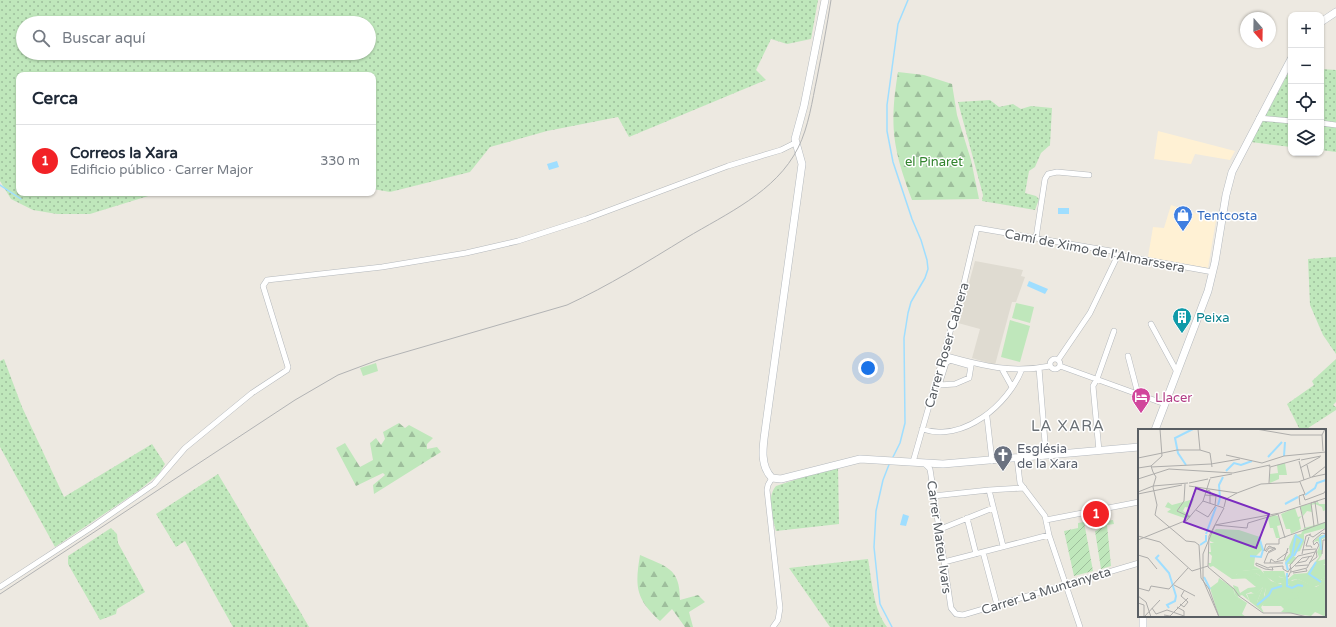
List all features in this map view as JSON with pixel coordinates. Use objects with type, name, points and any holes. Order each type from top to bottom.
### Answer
[{"type":"main road","points":[[824,0],[795,143],[802,164],[764,441],[764,466],[772,478],[789,477],[853,460],[937,464],[992,461],[1046,455],[1138,448]]},
{"type":"main road","points":[[1324,20],[1336,12]]},
{"type":"main road","points":[[1155,429],[1202,308],[1213,272],[1232,172],[1288,65]]},
{"type":"main road","points":[[930,470],[937,464]]},
{"type":"street","points":[[1259,118],[1288,121]]},
{"type":"street","points":[[1324,123],[1336,125]]},
{"type":"street","points":[[0,587],[92,527],[154,484],[185,448],[252,393],[287,370],[263,286],[267,280],[382,267],[466,253],[518,241],[586,219],[695,178],[781,150],[795,143]]},
{"type":"street","points":[[1036,238],[1045,180],[1048,174],[1057,172],[1089,175]]},
{"type":"street","name":"Camí de Ximo de l'Almarssera","points":[[977,228],[1111,251],[1118,255],[1213,272]]},
{"type":"street","name":"Carrer Roser Cabrera","points":[[912,462],[972,256],[977,228]]},
{"type":"street","points":[[1058,360],[1090,313],[1118,255]]},
{"type":"street","points":[[1151,324],[1177,372]]},
{"type":"street","points":[[1099,451],[1093,386],[1097,379],[1114,331]]},
{"type":"street","points":[[943,355],[1002,369],[1039,368],[1050,366],[1056,369],[1060,366],[1165,404]]},
{"type":"street","points":[[1128,356],[1138,394]]},
{"type":"street","points":[[950,360],[971,366],[968,378],[955,384],[939,385],[946,363],[950,360]]},
{"type":"street","points":[[1050,366],[1052,360],[1058,360]]},
{"type":"street","points":[[1058,360],[1060,366]]},
{"type":"street","points":[[1039,368],[1046,455]]},
{"type":"street","points":[[1002,369],[1012,387]]},
{"type":"street","points":[[922,429],[942,432],[972,425],[986,415],[1012,387],[1022,369]]},
{"type":"street","points":[[987,417],[992,461]]},
{"type":"street","points":[[1017,458],[1020,483],[1042,510],[1080,627]]},
{"type":"street","name":"Carrer Mateu Ivars","points":[[925,464],[930,470],[951,608],[954,612]]},
{"type":"street","points":[[772,478],[768,484],[767,490],[780,608],[778,620],[773,627]]},
{"type":"street","points":[[933,496],[1024,488]]},
{"type":"street","points":[[989,490],[1003,546]]},
{"type":"street","points":[[1046,520],[1138,502]]},
{"type":"street","points":[[938,530],[993,508]]},
{"type":"street","points":[[967,518],[976,554]]},
{"type":"street","points":[[944,562],[1049,535]]},
{"type":"street","points":[[983,552],[997,605]]},
{"type":"street","name":"Carrer La Muntanyeta","points":[[954,612],[963,615],[1065,583],[1138,563]]},
{"type":"shaded area","points":[[1158,131],[1235,151],[1230,160],[1195,154],[1191,164],[1154,159]]},
{"type":"shaded area","name":"Tentcosta","points":[[1171,205],[1216,220],[1208,268],[1148,257],[1153,227],[1164,228]]},
{"type":"shaded area","points":[[975,261],[1023,270],[1021,276],[1025,277],[1016,302],[1012,302],[995,365],[972,358],[980,329],[958,323]]},
{"type":"green space","points":[[0,0],[818,0],[811,39],[787,44],[771,39],[756,70],[766,80],[629,137],[618,117],[547,131],[490,147],[470,172],[390,192],[376,190],[376,72],[16,72],[16,196],[148,196],[90,214],[57,214],[33,210],[11,199],[0,181]]},
{"type":"green space","points":[[1324,69],[1336,70],[1336,152],[1324,150]]},
{"type":"green space","name":"el Pinaret","points":[[898,72],[924,75],[952,84],[957,115],[971,160],[979,199],[912,200],[894,138],[893,123]]},
{"type":"green space","points":[[1288,74],[1288,147],[1251,142]]},
{"type":"green space","points":[[990,100],[999,107],[1013,104],[1021,109],[1031,106],[1052,108],[1050,145],[1041,153],[1035,167],[1029,171],[1025,193],[1036,196],[1039,199],[1035,210],[982,201],[983,195],[958,102]]},
{"type":"green space","points":[[1336,257],[1336,354],[1323,335],[1310,305],[1308,259]]},
{"type":"green space","points":[[1016,303],[1034,307],[1030,323],[1012,318]]},
{"type":"green space","points":[[1010,320],[1030,326],[1020,362],[1001,357]]},
{"type":"green space","points":[[4,359],[22,407],[64,497],[152,444],[165,464],[159,474],[138,491],[55,547],[0,447],[0,361]]},
{"type":"green space","points":[[1336,359],[1336,402],[1333,405],[1336,407],[1336,410],[1307,429],[1300,429],[1287,404],[1314,385],[1312,381]]},
{"type":"green space","points":[[376,363],[378,371],[363,376],[360,368]]},
{"type":"green space","points":[[399,423],[405,428],[409,425],[433,438],[427,444],[427,449],[437,447],[441,452],[374,494],[373,485],[385,475],[383,473],[356,486],[336,448],[345,443],[360,467],[373,460],[370,443],[376,438],[381,445],[385,439],[383,432]]},
{"type":"green space","points":[[838,466],[839,524],[776,531],[771,508],[771,496],[776,486]]},
{"type":"green space","points":[[218,474],[309,627],[233,627],[185,541],[176,547],[156,514]]},
{"type":"green space","points":[[1103,519],[1104,524],[1106,524],[1106,521],[1113,520],[1114,524],[1107,525],[1111,566],[1101,569],[1095,531],[1100,527],[1098,520]]},
{"type":"green space","points":[[1084,522],[1093,571],[1074,576],[1064,531],[1078,528],[1078,523]]},
{"type":"green space","points":[[111,528],[117,534],[118,543],[145,592],[117,609],[116,614],[100,620],[68,564],[68,556]]},
{"type":"green space","points":[[640,555],[664,566],[674,574],[679,589],[680,600],[698,595],[705,602],[689,612],[693,627],[685,627],[672,609],[660,621],[646,605],[641,598],[638,583]]},
{"type":"green space","points":[[868,559],[876,603],[882,620],[887,627],[830,627],[789,568]]},
{"type":"water","points":[[557,161],[559,167],[549,170],[547,164]]},
{"type":"water","points":[[1058,208],[1069,208],[1069,214],[1058,214]]},
{"type":"water","points":[[1029,281],[1048,289],[1045,294],[1027,286]]},
{"type":"water","points":[[903,514],[909,516],[906,526],[900,525]]},
{"type":"waterway","points":[[892,459],[900,443],[905,423],[904,338],[908,313],[911,302],[925,278],[928,269],[921,240],[912,219],[893,162],[887,131],[887,105],[898,24],[908,0]]},
{"type":"waterway","points":[[0,185],[16,196]]},
{"type":"waterway","points":[[16,196],[21,199]]},
{"type":"waterway","points":[[890,462],[883,480],[876,511],[874,547],[880,604],[892,627]]},
{"type":"tram line","points":[[0,594],[295,400],[338,375],[378,360],[567,305],[627,273],[733,211],[749,200],[777,177],[789,164],[802,140],[812,104],[831,0]]},
{"type":"place","name":"Tentcosta","points":[[1183,232]]},
{"type":"place","name":"Peixa","points":[[1182,334]]},
{"type":"place","name":"Llacer","points":[[1141,414]]},
{"type":"place","name":"Església de la Xara","points":[[1003,472]]},
{"type":"place","name":"Correos la Xara","points":[[1096,514]]},
{"type":"district","name":"LA XARA","points":[[1068,426]]}]
